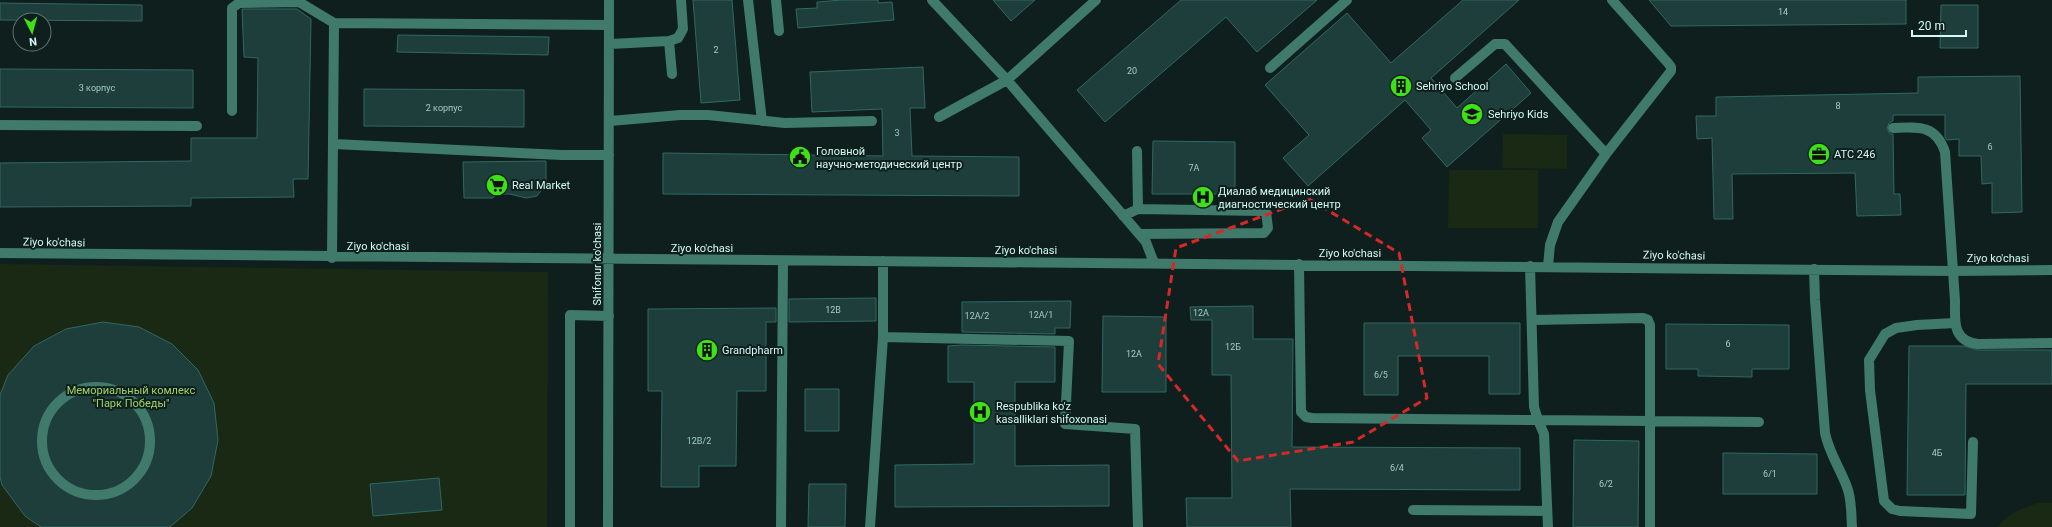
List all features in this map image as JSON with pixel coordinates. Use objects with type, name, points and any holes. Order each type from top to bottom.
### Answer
[{"type":"street","name":"Shifonur ko'chasi","points":[[608,527],[610,316],[609,0]]},
{"type":"street","points":[[610,44],[669,41],[678,38],[682,33],[681,0]]},
{"type":"street","points":[[748,0],[762,121]]},
{"type":"street","points":[[776,0],[779,31]]},
{"type":"street","points":[[932,0],[1007,80],[1146,242],[1154,263]]},
{"type":"street","points":[[939,118],[1007,80],[1096,0]]},
{"type":"street","points":[[1270,68],[1348,0]]},
{"type":"street","points":[[1548,266],[1550,245],[1558,222],[1606,154],[1671,71],[1671,67],[1612,0]]},
{"type":"street","points":[[232,111],[232,8],[239,3],[298,1],[334,23],[610,25]]},
{"type":"street","points":[[332,258],[334,23]]},
{"type":"street","points":[[669,41],[672,74]]},
{"type":"street","points":[[1455,78],[1495,44],[1505,44],[1606,154]]},
{"type":"street","points":[[610,121],[680,115],[708,115],[785,123],[872,121]]},
{"type":"street","points":[[0,125],[197,126]]},
{"type":"street","points":[[1893,128],[1924,128],[1941,141],[1945,152],[1955,323],[1960,336],[1969,343],[2052,343]]},
{"type":"street","points":[[334,144],[609,155]]},
{"type":"street","points":[[1137,151],[1138,209]]},
{"type":"street","points":[[1124,216],[1138,209],[1262,211],[1266,212],[1268,216],[1268,228],[1264,233],[1139,234]]},
{"type":"street","name":"Ziyo ko'chasi","points":[[0,253],[200,261],[332,258],[1299,264],[1953,271],[2052,270]]},
{"type":"street","points":[[781,527],[783,261]]},
{"type":"street","points":[[870,527],[883,337],[883,262]]},
{"type":"street","points":[[1299,264],[1299,405],[1301,412],[1306,417],[1759,422]]},
{"type":"street","points":[[1530,266],[1534,407],[1544,434],[1548,527]]},
{"type":"street","points":[[1814,269],[1825,432],[1827,445],[1847,488],[1851,505],[1852,527]]},
{"type":"street","points":[[570,527],[570,315],[610,316]]},
{"type":"street","points":[[1532,320],[1643,318],[1648,320],[1650,324],[1650,527]]},
{"type":"street","points":[[1955,323],[1917,325],[1896,328],[1885,334],[1869,360],[1872,405],[1884,501],[1887,506],[1900,511],[1971,514],[1973,442]]},
{"type":"street","points":[[883,337],[1069,340],[1065,424],[1135,429],[1138,527]]},
{"type":"street","points":[[98,387],[115,390],[124,395],[130,399],[142,412],[149,429],[150,446],[146,463],[136,478],[122,489],[105,495],[88,495],[71,489],[56,478],[46,463],[41,436],[52,411],[64,398],[80,389],[98,387]]},
{"type":"street","points":[[1413,510],[1547,511]]},
{"type":"highlighted area","points":[[1309,199],[1399,253],[1427,398],[1353,442],[1238,461],[1158,364],[1176,248]]},
{"type":"green space","points":[[1503,134],[1567,135],[1567,169],[1502,168]]},
{"type":"green space","points":[[1449,170],[1538,170],[1538,228],[1448,228]]},
{"type":"green space","name":"Мемориальный комлекс \"Парк Победы\"","points":[[0,264],[548,272],[547,527],[0,527]]},
{"type":"green space","points":[[2038,503],[2052,503],[2052,527],[1998,527],[2006,518],[2021,509]]},
{"type":"building","points":[[693,0],[732,0],[740,100],[701,103]]},
{"type":"building","points":[[878,0],[878,3],[892,2],[894,20],[798,28],[796,9],[817,8],[817,2]]},
{"type":"building","points":[[993,0],[1035,0],[1011,21]]},
{"type":"building","points":[[1181,0],[1317,0],[1257,52],[1226,17],[1105,122],[1077,90]]},
{"type":"building","name":"Sehriyo School","points":[[1463,0],[1519,0],[1431,78],[1457,108],[1506,64],[1531,93],[1447,167],[1422,138],[1431,130],[1405,100],[1308,186],[1283,158],[1309,135],[1265,85],[1347,13],[1391,63]]},
{"type":"building","points":[[1649,0],[1906,0],[1906,24],[1671,26]]},
{"type":"building","points":[[0,3],[142,5],[142,21],[52,20],[52,12],[12,12],[12,20],[0,20]]},
{"type":"building","points":[[1941,5],[1978,5],[1978,48],[1940,48]]},
{"type":"building","points":[[242,9],[297,9],[311,19],[308,179],[293,179],[294,197],[191,198],[191,206],[0,207],[0,163],[191,161],[191,138],[257,138],[258,58],[244,57]]},
{"type":"building","points":[[398,35],[549,37],[548,55],[397,52]]},
{"type":"building","points":[[923,67],[925,108],[910,108],[912,156],[1019,157],[1019,196],[663,194],[663,153],[883,156],[882,109],[812,112],[810,72]]},
{"type":"building","points":[[0,69],[193,70],[193,108],[0,107]]},
{"type":"building","points":[[2020,76],[2022,212],[1992,213],[1992,183],[1982,184],[1981,156],[1959,156],[1959,139],[1947,140],[1945,137],[1945,115],[1893,115],[1893,121],[1889,123],[1887,129],[1890,134],[1893,134],[1894,194],[1900,194],[1901,215],[1857,216],[1855,173],[1732,174],[1733,219],[1714,219],[1712,138],[1697,139],[1696,116],[1716,116],[1716,97],[1918,93],[1918,77]]},
{"type":"building","points":[[364,89],[524,90],[524,127],[364,126]]},
{"type":"building","points":[[1153,141],[1235,142],[1235,194],[1152,194]]},
{"type":"building","points":[[546,161],[546,184],[537,196],[526,198],[510,194],[497,194],[493,198],[464,198],[463,162]]},
{"type":"building","points":[[876,298],[876,321],[789,322],[789,299]]},
{"type":"building","points":[[1071,301],[1070,328],[1055,328],[1055,334],[962,332],[962,302]]},
{"type":"building","points":[[1253,306],[1253,339],[1293,339],[1292,447],[1520,448],[1520,490],[1290,489],[1291,527],[1187,527],[1186,498],[1232,498],[1231,375],[1212,375],[1212,320],[1191,320],[1190,307]]},
{"type":"building","points":[[776,308],[776,322],[766,322],[766,391],[737,391],[736,466],[699,466],[699,487],[661,487],[662,391],[648,391],[648,309]]},
{"type":"building","points":[[1103,316],[1166,317],[1166,392],[1102,392]]},
{"type":"building","points":[[103,322],[139,327],[172,344],[198,370],[214,403],[218,440],[211,476],[192,508],[170,527],[41,527],[25,516],[2,485],[0,477],[0,395],[8,375],[34,346],[66,329]]},
{"type":"building","points":[[1364,323],[1520,323],[1520,394],[1489,394],[1489,356],[1398,356],[1398,395],[1364,395]]},
{"type":"building","points":[[1666,324],[1789,325],[1789,369],[1752,369],[1752,377],[1698,376],[1698,369],[1666,369]]},
{"type":"building","points":[[948,346],[1055,347],[1055,382],[1015,382],[1015,466],[1109,465],[1109,506],[895,507],[895,465],[974,464],[974,382],[948,382]]},
{"type":"building","points":[[1909,346],[1964,346],[1978,350],[2052,350],[2052,384],[1966,384],[1965,495],[1907,495]]},
{"type":"building","points":[[805,389],[839,389],[839,431],[805,431]]},
{"type":"building","points":[[1574,440],[1639,441],[1638,527],[1573,527]]},
{"type":"building","points":[[1723,453],[1817,454],[1817,494],[1723,494]]},
{"type":"building","points":[[439,478],[442,510],[373,516],[370,484]]},
{"type":"building","points":[[809,484],[846,484],[845,527],[808,527]]},
{"type":"place","name":"Sehriyo School","points":[[1401,86]]},
{"type":"place","name":"Sehriyo Kids","points":[[1472,114]]},
{"type":"place","name":"АТС 246","points":[[1819,154]]},
{"type":"place","name":"Головной научно-методический центр","points":[[800,157]]},
{"type":"place","name":"Real Market","points":[[497,185]]},
{"type":"place","name":"Диалаб медицинский диагностический центр","points":[[1203,197]]},
{"type":"place","name":"Grandpharm","points":[[707,350]]},
{"type":"place","name":"Respublika ko'z kasalliklari shifoxonasi","points":[[980,412]]}]
